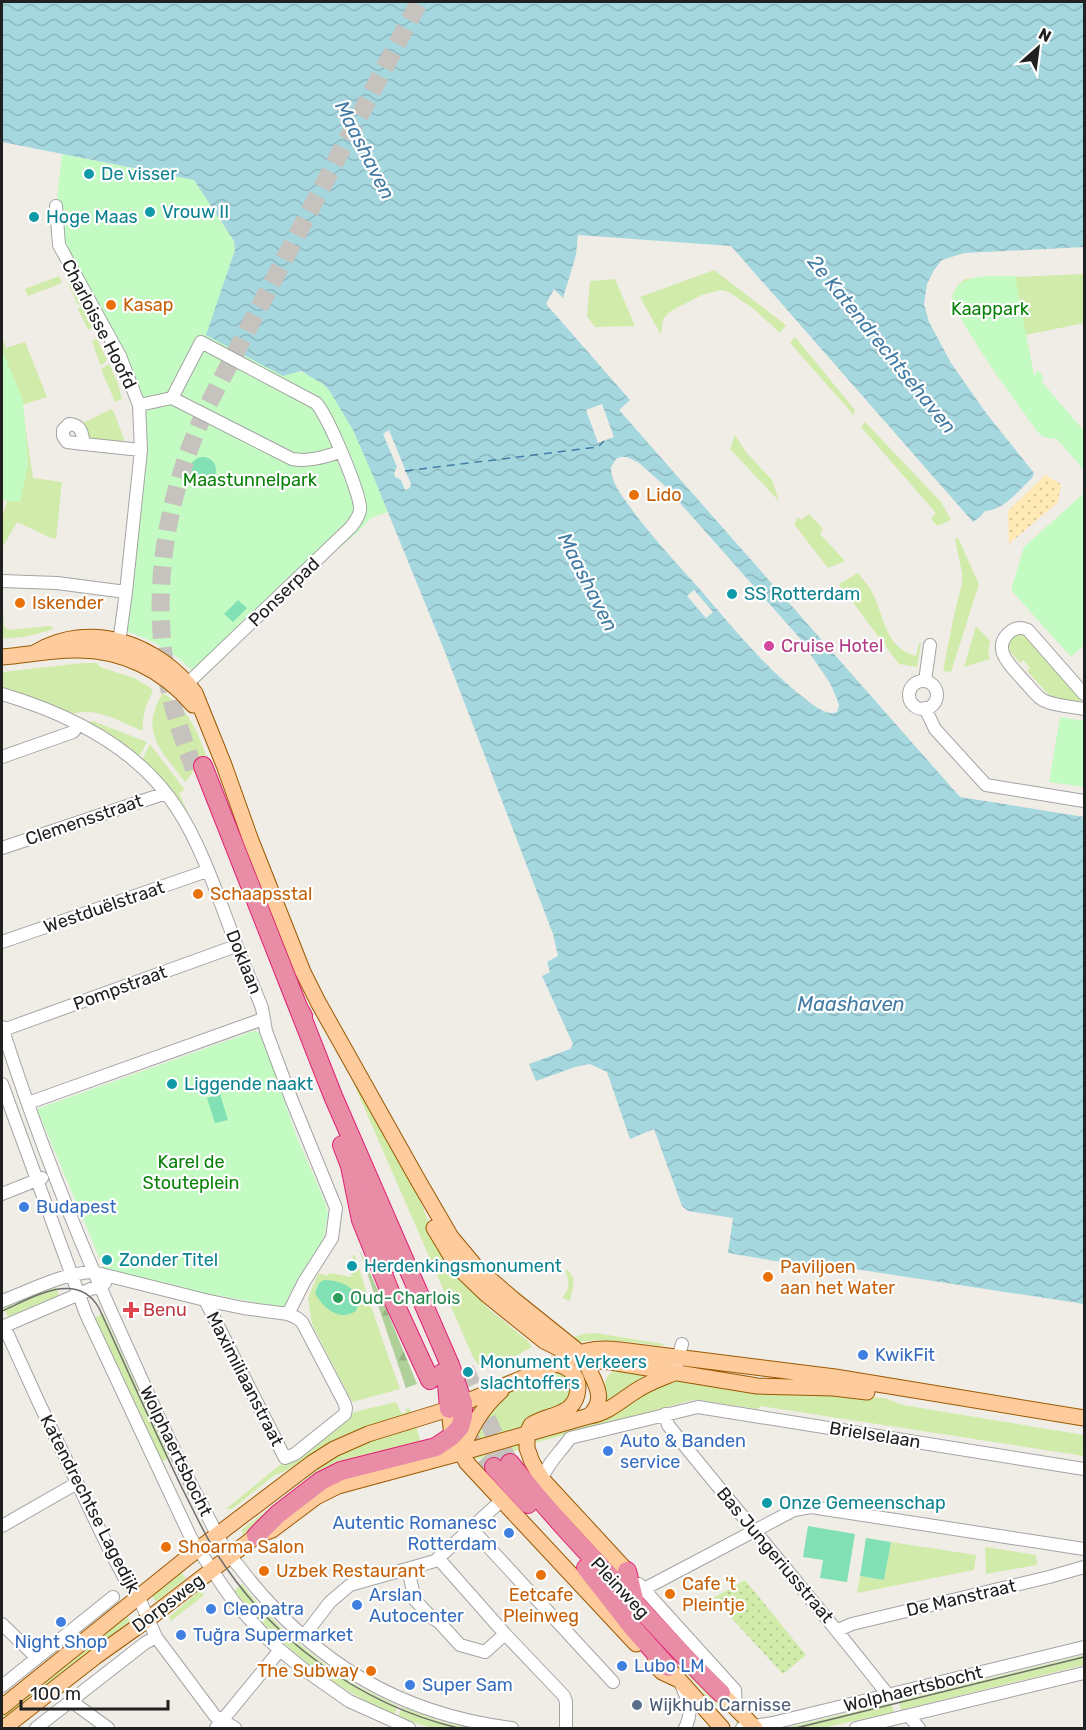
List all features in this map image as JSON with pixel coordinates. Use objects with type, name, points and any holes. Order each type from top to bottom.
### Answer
[{"type":"highway","name":"Doklaan","points":[[430,1380],[395,1304],[361,1220],[350,1166],[314,1080],[199,768],[298,1007],[335,1073],[465,1369]]},
{"type":"highway","points":[[298,1007],[333,1096],[450,1365],[456,1406]]},
{"type":"highway","points":[[256,1536],[278,1514],[327,1477],[341,1471],[436,1447],[452,1436],[460,1427],[463,1417],[456,1406],[350,1166]]},
{"type":"highway","name":"Pleinweg","points":[[673,1674],[633,1628],[502,1465],[640,1597],[699,1673],[721,1693]]},
{"type":"highway","points":[[627,1571],[640,1597]]},
{"type":"main road","points":[[2,657],[36,652],[48,645],[70,640],[93,638],[118,648],[169,681],[203,716]]},
{"type":"main road","points":[[118,648],[151,653],[177,671],[198,699],[303,972],[451,1237],[476,1267],[579,1356],[598,1387]]},
{"type":"main road","points":[[419,1182],[434,1227],[461,1270],[544,1341],[579,1356],[758,1386],[849,1390],[1084,1426]]},
{"type":"main road","points":[[539,1370],[544,1359],[544,1341]]},
{"type":"main road","points":[[556,1364],[595,1348],[680,1351],[1084,1418]]},
{"type":"main road","points":[[589,1416],[598,1404],[598,1387],[603,1367],[610,1362]]},
{"type":"main road","points":[[527,1433],[533,1423],[567,1410],[576,1398],[578,1388],[575,1376],[570,1370],[556,1364]]},
{"type":"main road","name":"Dorpsweg","points":[[2,1707],[198,1550],[312,1463],[334,1449],[368,1434],[456,1406],[556,1364]]},
{"type":"main road","points":[[527,1433],[603,1413],[638,1389],[674,1373]]},
{"type":"main road","points":[[460,1453],[487,1403],[510,1383]]},
{"type":"main road","name":"Dorpsweg","points":[[4,1728],[256,1536],[273,1530],[328,1489],[527,1433]]},
{"type":"main road","name":"Pleinweg","points":[[527,1433],[527,1448],[542,1479],[627,1571]]},
{"type":"main road","name":"Pleinweg","points":[[452,1436],[470,1467],[662,1672],[673,1674],[722,1728]]},
{"type":"main road","name":"Pleinweg","points":[[721,1693],[736,1708],[750,1728]]},
{"type":"street","name":"Charloisse Hoofd","points":[[56,206],[60,245],[120,356],[139,405],[141,450],[118,648]]},
{"type":"street","points":[[201,342],[316,403],[330,425],[340,452],[316,459],[302,461],[292,459],[172,398],[201,342]]},
{"type":"street","name":"Charloisse Hoofd","points":[[139,405],[172,398]]},
{"type":"street","points":[[84,444],[141,450]]},
{"type":"street","name":"Ponserpad","points":[[188,683],[358,518],[361,490],[340,452]]},
{"type":"street","points":[[2,580],[57,583],[126,592]]},
{"type":"street","points":[[1084,694],[1028,630],[1020,627],[1007,635],[1002,646],[1004,658],[1040,698],[1048,702],[1084,709]]},
{"type":"street","points":[[925,681],[930,645]]},
{"type":"street","points":[[925,681],[933,686],[936,695],[933,704],[925,708],[917,707],[911,702],[910,690],[916,683],[925,681]]},
{"type":"street","name":"Doklaan","points":[[2,694],[44,708],[79,724],[126,753],[166,793],[189,829],[262,1008],[266,1031],[336,1209],[332,1238],[304,1282],[288,1314]]},
{"type":"street","points":[[925,708],[935,729],[986,786],[1084,801]]},
{"type":"street","points":[[2,757],[73,732],[79,724]]},
{"type":"street","name":"Clemensstraat","points":[[2,848],[166,793]]},
{"type":"street","name":"Westduëlstraat","points":[[2,942],[207,871]]},
{"type":"street","name":"Pompstraat","points":[[2,1029],[236,946]]},
{"type":"street","points":[[28,1103],[264,1019]]},
{"type":"street","name":"Wolphaertsbocht","points":[[2,1029],[53,1174],[93,1272],[177,1458],[230,1556],[255,1587],[303,1637],[351,1672],[403,1700],[431,1711],[512,1728]]},
{"type":"street","name":"Wolphaertsbocht","points":[[2,1084],[86,1314],[183,1524],[198,1550],[234,1602],[280,1650],[349,1701],[409,1728]]},
{"type":"street","points":[[2,1194],[53,1174]]},
{"type":"street","points":[[2,1301],[56,1280],[84,1272],[93,1272],[205,1300],[288,1314]]},
{"type":"street","points":[[3,1326],[80,1295],[114,1278]]},
{"type":"street","name":"Maximiliaanstraat","points":[[205,1300],[285,1458],[295,1454],[346,1411],[344,1402],[302,1322],[288,1314]]},
{"type":"street","name":"Katendrechtse Lagedijk","points":[[3,1326],[77,1483],[122,1573],[139,1598],[156,1637],[219,1724],[235,1728]]},
{"type":"street","points":[[674,1373],[680,1351]]},
{"type":"street","name":"Brielselaan","points":[[542,1479],[546,1467],[570,1438],[698,1407],[1084,1468]]},
{"type":"street","name":"Bas Jungeriusstraat","points":[[665,1414],[668,1425],[753,1531],[838,1630],[888,1695]]},
{"type":"street","points":[[2,1524],[77,1483]]},
{"type":"street","points":[[303,1637],[336,1595],[350,1585],[431,1563],[502,1500]]},
{"type":"street","points":[[640,1597],[753,1531],[794,1510],[812,1507],[1084,1549]]},
{"type":"street","points":[[471,1528],[613,1682]]},
{"type":"street","points":[[438,1558],[564,1696],[566,1728]]},
{"type":"street","name":"De Manstraat","points":[[838,1630],[852,1624],[1084,1567]]},
{"type":"street","points":[[408,1569],[415,1600],[460,1645],[485,1652],[506,1634]]},
{"type":"street","points":[[2,1686],[113,1597]]},
{"type":"street","name":"Pleinweg","points":[[640,1597],[735,1690],[736,1708]]},
{"type":"street","name":"Dorpsweg","points":[[95,1611],[123,1610]]},
{"type":"street","points":[[2,1624],[37,1658]]},
{"type":"street","name":"Dorpsweg","points":[[36,1728],[145,1643],[156,1637]]},
{"type":"street","name":"Wolphaertsbocht","points":[[750,1728],[1084,1647]]},
{"type":"street","points":[[219,1724],[280,1650]]},
{"type":"street","name":"Wolphaertsbocht","points":[[856,1728],[1084,1673]]},
{"type":"street","name":"Pleinweg","points":[[673,1674],[691,1712],[685,1728]]},
{"type":"street","points":[[71,1701],[108,1728]]},
{"type":"street","points":[[909,1716],[919,1728]]},
{"type":"green space","name":"Maastunnelpark","points":[[62,154],[194,180],[234,241],[235,250],[207,335],[293,372],[308,374],[326,387],[355,432],[388,512],[371,518],[218,664],[197,675],[180,659],[162,647],[143,637],[121,630],[139,405],[66,259],[56,206]]},
{"type":"green space","points":[[714,270],[786,325],[780,333],[754,309],[729,292],[720,290],[702,295],[671,311],[663,319],[661,335],[640,297]]},
{"type":"green space","name":"Kaappark","points":[[1084,274],[1084,323],[1026,335],[1033,371],[998,377],[952,302],[956,289],[966,279]]},
{"type":"green space","points":[[59,276],[62,283],[28,296],[25,289]]},
{"type":"green space","name":"Kaappark","points":[[985,276],[1015,276],[1034,376],[1038,370],[1044,378],[1041,381],[1084,431],[1084,470],[1057,439],[1043,437],[1037,431],[998,377],[952,302],[954,292],[967,280]]},
{"type":"green space","points":[[615,279],[635,326],[595,327],[587,316],[590,281]]},
{"type":"green space","points":[[72,280],[84,302],[78,305],[68,283]]},
{"type":"green space","points":[[83,305],[94,324],[94,327],[88,330],[78,309]]},
{"type":"green space","points":[[795,337],[855,410],[852,416],[851,412],[790,343]]},
{"type":"green space","points":[[2,338],[6,348],[25,342],[47,397],[22,405],[33,478],[62,482],[56,539],[17,522],[2,548],[2,516],[16,466],[2,374]]},
{"type":"green space","points":[[97,339],[107,360],[102,365],[92,341]]},
{"type":"green space","points":[[2,349],[23,401],[28,464],[20,502],[2,500]]},
{"type":"green space","points":[[109,364],[122,399],[115,402],[101,369]]},
{"type":"green space","points":[[111,409],[126,444],[89,442],[81,424]]},
{"type":"green space","points":[[865,422],[941,502],[951,520],[937,526],[931,518],[936,513],[861,427]]},
{"type":"green space","points":[[735,435],[746,452],[772,480],[779,501],[730,449]]},
{"type":"green space","points":[[203,457],[212,461],[216,470],[212,479],[203,483],[194,479],[190,470],[194,461]]},
{"type":"green space","points":[[1084,493],[1084,647],[1071,657],[1011,590],[1024,547]]},
{"type":"green space","points":[[809,514],[823,529],[820,534],[845,561],[828,568],[794,524],[798,517],[801,520]]},
{"type":"green space","points":[[958,538],[979,584],[951,672],[943,671],[962,583],[955,539]]},
{"type":"green space","points":[[858,573],[871,589],[887,630],[897,646],[916,656],[919,643],[921,643],[917,667],[899,664],[839,584]]},
{"type":"green space","points":[[2,592],[4,626],[8,630],[51,626],[54,629],[22,637],[2,638]]},
{"type":"green space","points":[[238,600],[247,608],[233,622],[224,614]]},
{"type":"green space","points":[[976,626],[990,641],[988,651],[990,659],[964,667]]},
{"type":"green space","points":[[1018,633],[1026,634],[1082,699],[1081,701],[1051,697],[1027,671],[1030,668],[1023,660],[1020,663],[1006,646],[1009,639]]},
{"type":"green space","points":[[97,663],[100,667],[134,678],[151,688],[153,691],[145,710],[143,731],[96,713],[78,713],[70,716],[15,691],[2,688],[2,672]]},
{"type":"green space","points":[[163,693],[181,709],[194,726],[211,769],[196,768],[185,782],[161,750],[153,730],[156,707]]},
{"type":"green space","points":[[1060,717],[1084,721],[1084,787],[1049,782]]},
{"type":"green space","points":[[93,721],[147,742],[139,757],[103,732],[85,723]]},
{"type":"green space","points":[[150,744],[185,790],[179,793],[188,813],[163,779],[142,760]]},
{"type":"green space","name":"Karel de Stouteplein","points":[[254,1031],[260,1032],[297,1137],[328,1214],[323,1241],[293,1288],[285,1308],[188,1292],[188,1288],[104,1269],[37,1109]]},
{"type":"green space","points":[[346,1066],[418,1195],[430,1226],[462,1280],[490,1310],[528,1341],[532,1347],[506,1361],[480,1368],[472,1355]]},
{"type":"green space","points":[[220,1094],[228,1120],[215,1123],[207,1098]]},
{"type":"green space","points":[[359,1249],[385,1306],[417,1384],[406,1388]]},
{"type":"green space","points":[[353,1255],[355,1255],[400,1389],[352,1402],[312,1324],[308,1298],[318,1274],[327,1276],[329,1273],[351,1277]]},
{"type":"green space","points":[[565,1270],[570,1273],[573,1280],[570,1301],[562,1298],[568,1285]]},
{"type":"green space","name":"Oud-Charlois","points":[[324,1280],[341,1283],[354,1291],[360,1300],[356,1311],[344,1315],[338,1314],[322,1304],[315,1293],[319,1283]]},
{"type":"green space","points":[[55,1285],[60,1298],[57,1297],[8,1317],[2,1305]]},
{"type":"green space","points":[[103,1313],[168,1454],[169,1458],[161,1462],[95,1318]]},
{"type":"green space","points":[[595,1333],[665,1345],[608,1340],[576,1342],[571,1338]]},
{"type":"green space","points":[[615,1370],[661,1374],[607,1405],[606,1381]]},
{"type":"green space","points":[[558,1372],[567,1379],[570,1386],[566,1404],[557,1409],[527,1417],[520,1430],[470,1443],[502,1396],[519,1386]]},
{"type":"green space","points":[[690,1379],[885,1398],[903,1405],[1084,1435],[1084,1456],[761,1406],[757,1409],[699,1400],[534,1443],[535,1438],[628,1403],[671,1380]]},
{"type":"green space","points":[[396,1402],[402,1414],[409,1408],[412,1415],[342,1441],[273,1476],[232,1509],[226,1509],[281,1464],[289,1463],[354,1412]]},
{"type":"green space","points":[[416,1426],[421,1443],[245,1537],[241,1530],[322,1465],[357,1445]]},
{"type":"green space","points":[[521,1442],[521,1449],[473,1460],[471,1455]]},
{"type":"green space","points":[[808,1526],[855,1534],[847,1582],[820,1578],[823,1560],[803,1557]]},
{"type":"green space","points":[[866,1538],[891,1542],[884,1580],[860,1576]]},
{"type":"green space","points":[[891,1542],[976,1555],[974,1570],[857,1593],[860,1576],[884,1580]]},
{"type":"green space","points":[[985,1547],[1036,1555],[1037,1565],[986,1574]]},
{"type":"green space","points":[[181,1572],[186,1578],[155,1601],[152,1595]]},
{"type":"green space","points":[[745,1580],[806,1655],[783,1674],[713,1598]]},
{"type":"green space","points":[[242,1584],[289,1636],[323,1663],[359,1687],[398,1706],[394,1715],[347,1690],[289,1648],[235,1592]]},
{"type":"green space","points":[[199,1591],[204,1594],[203,1596],[171,1621],[169,1617]]},
{"type":"green space","points":[[628,1610],[646,1624],[732,1710],[722,1712]]},
{"type":"green space","points":[[127,1616],[130,1621],[44,1686],[2,1722],[2,1715],[5,1712]]},
{"type":"green space","points":[[1084,1655],[1084,1665],[901,1710],[899,1701],[902,1700]]},
{"type":"green space","points":[[891,1703],[894,1712],[823,1728],[785,1728]]},
{"type":"green space","points":[[402,1707],[442,1722],[470,1728],[431,1728],[398,1717]]},
{"type":"sand","points":[[1045,475],[1061,484],[1058,502],[1009,544],[1008,511]]},
{"type":"water","name":"Maashaven","points":[[2,2],[1084,2],[1084,247],[964,253],[942,260],[927,284],[924,304],[929,322],[951,363],[986,413],[1034,473],[1032,478],[1010,499],[992,510],[985,511],[973,522],[731,246],[578,235],[576,255],[563,298],[554,289],[546,304],[630,400],[619,410],[960,797],[1084,817],[1084,1304],[855,1269],[847,1273],[728,1253],[733,1218],[688,1211],[682,1206],[654,1129],[630,1139],[607,1072],[590,1064],[536,1081],[529,1064],[570,1049],[573,1044],[542,976],[550,972],[547,962],[558,956],[553,934],[445,652],[353,430],[323,384],[301,371],[283,376],[206,335],[235,250],[234,241],[194,180],[2,142]],"holes":[[[627,457],[639,463],[665,486],[798,636],[830,683],[839,706],[837,712],[829,713],[818,708],[777,675],[652,536],[622,496],[613,477],[611,467],[616,459]]]},
{"type":"pier","points":[[602,404],[614,437],[598,443],[586,410]]},
{"type":"pier","points":[[389,430],[411,484],[410,488],[405,490],[401,480],[395,477],[397,467],[383,434]]},
{"type":"pier","points":[[694,590],[713,612],[706,618],[687,596]]},
{"type":"ferry route","points":[[405,471],[598,447],[604,441]]},
{"type":"tunnel","points":[[194,769],[178,724],[169,689],[162,642],[162,573],[166,538],[182,470],[208,405],[419,2]]},
{"type":"tunnel","points":[[465,1369],[494,1434],[510,1463]]},
{"type":"tunnel","points":[[467,1436],[494,1467]]},
{"type":"tram line","points":[[2,1311],[54,1290],[67,1288],[79,1290],[90,1296],[99,1308],[203,1530],[239,1585],[291,1641],[353,1685],[386,1703],[458,1728]]},
{"type":"tram line","points":[[796,1728],[1084,1657]]},
{"type":"place","name":"De visser","points":[[89,174]]},
{"type":"place","name":"Vrouw II","points":[[150,212]]},
{"type":"place","name":"Hoge Maas","points":[[34,217]]},
{"type":"place","name":"Kasap","points":[[111,305]]},
{"type":"place","name":"Lido","points":[[634,495]]},
{"type":"place","name":"SS Rotterdam","points":[[732,594]]},
{"type":"place","name":"Iskender","points":[[20,603]]},
{"type":"place","name":"Cruise Hotel","points":[[769,646]]},
{"type":"place","name":"Schaapsstal","points":[[198,894]]},
{"type":"place","name":"Liggende naakt","points":[[172,1084]]},
{"type":"place","name":"Budapest","points":[[24,1207]]},
{"type":"place","name":"Zonder Titel","points":[[107,1260]]},
{"type":"place","name":"Herdenkingsmonument","points":[[352,1266]]},
{"type":"place","name":"Paviljoen aan het Water","points":[[768,1277]]},
{"type":"place","name":"Oud-Charlois","points":[[338,1298]]},
{"type":"place","name":"Benu","points":[[131,1310]]},
{"type":"place","name":"KwikFit","points":[[863,1355]]},
{"type":"place","name":"Monument Verkeers slachtoffers","points":[[468,1372]]},
{"type":"place","name":"Auto & Banden service","points":[[608,1451]]},
{"type":"place","name":"Onze Gemeenschap","points":[[767,1503]]},
{"type":"place","name":"Autentic Romanesc Rotterdam","points":[[509,1533]]},
{"type":"place","name":"Shoarma Salon","points":[[166,1547]]},
{"type":"place","name":"Uzbek Restaurant","points":[[264,1571]]},
{"type":"place","name":"Eetcafe Pleinweg","points":[[541,1575]]},
{"type":"place","name":"Cafe 't Pleintje","points":[[670,1594]]},
{"type":"place","name":"Arslan Autocenter","points":[[357,1605]]},
{"type":"place","name":"Cleopatra","points":[[211,1609]]},
{"type":"place","name":"Night Shop","points":[[61,1622]]},
{"type":"place","name":"Tuğra Supermarket","points":[[181,1635]]},
{"type":"place","name":"Lubo LM","points":[[622,1666]]},
{"type":"place","name":"The Subway","points":[[371,1671]]},
{"type":"place","name":"Super Sam","points":[[410,1685]]},
{"type":"place","name":"Wijkhub Carnisse","points":[[637,1705]]},
{"type":"water label","name":"2e Katendrechtsehaven","points":[[882,344]]}]
